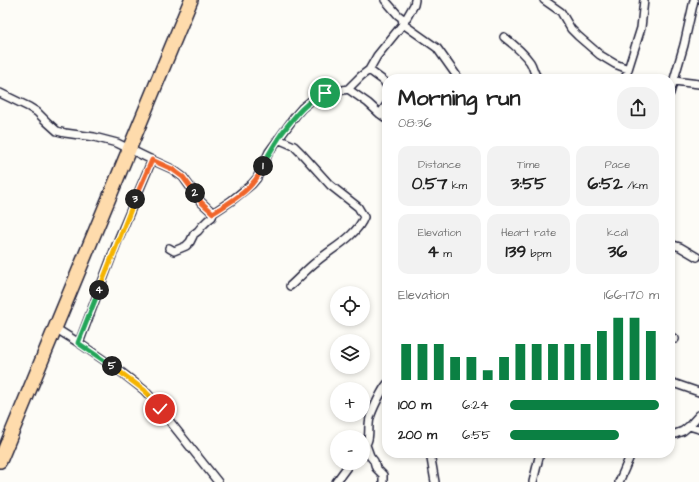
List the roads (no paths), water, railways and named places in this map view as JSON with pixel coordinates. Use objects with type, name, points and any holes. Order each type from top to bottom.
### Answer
[{"type":"highway","points":[[0,461],[191,0]]},
{"type":"street","points":[[385,0],[402,18],[403,24],[437,48],[455,74]]},
{"type":"street","points":[[169,248],[174,251],[186,246],[194,234],[198,232],[205,222],[212,217],[213,213],[231,202],[252,184],[257,178],[269,152],[299,111],[316,97],[325,93],[348,89],[369,70],[380,52],[403,24],[414,5],[415,0]]},
{"type":"street","points":[[544,0],[561,12],[571,29],[600,55],[615,64],[628,69]]},
{"type":"street","points":[[626,74],[641,28],[644,0]]},
{"type":"street","points":[[675,77],[694,0]]},
{"type":"street","points":[[504,36],[533,66],[535,74]]},
{"type":"street","points":[[369,70],[382,80]]},
{"type":"street","points":[[675,81],[698,84]]},
{"type":"street","points":[[348,89],[368,102],[380,114],[382,111]]},
{"type":"street","points":[[0,93],[37,112],[57,131],[94,137],[117,143],[172,169],[183,177],[201,202],[213,213]]},
{"type":"street","points":[[278,139],[294,146],[330,185],[358,207],[364,217],[362,223],[350,235],[316,261],[290,286]]},
{"type":"street","points":[[78,343],[118,240],[152,160]]},
{"type":"street","points":[[675,246],[697,257]]},
{"type":"street","points":[[55,328],[121,372],[144,390],[159,406],[218,482]]},
{"type":"street","points":[[675,384],[699,392]]},
{"type":"street","points":[[369,430],[371,416],[382,395]]},
{"type":"street","points":[[675,434],[683,431],[699,415]]},
{"type":"street","points":[[689,426],[699,429]]},
{"type":"street","points":[[370,457],[374,461],[376,468],[383,475],[383,482]]},
{"type":"street","points":[[431,458],[435,482]]},
{"type":"street","points":[[533,482],[539,458]]},
{"type":"street","points":[[619,482],[628,458]]},
{"type":"street","points":[[336,482],[345,470]]}]
